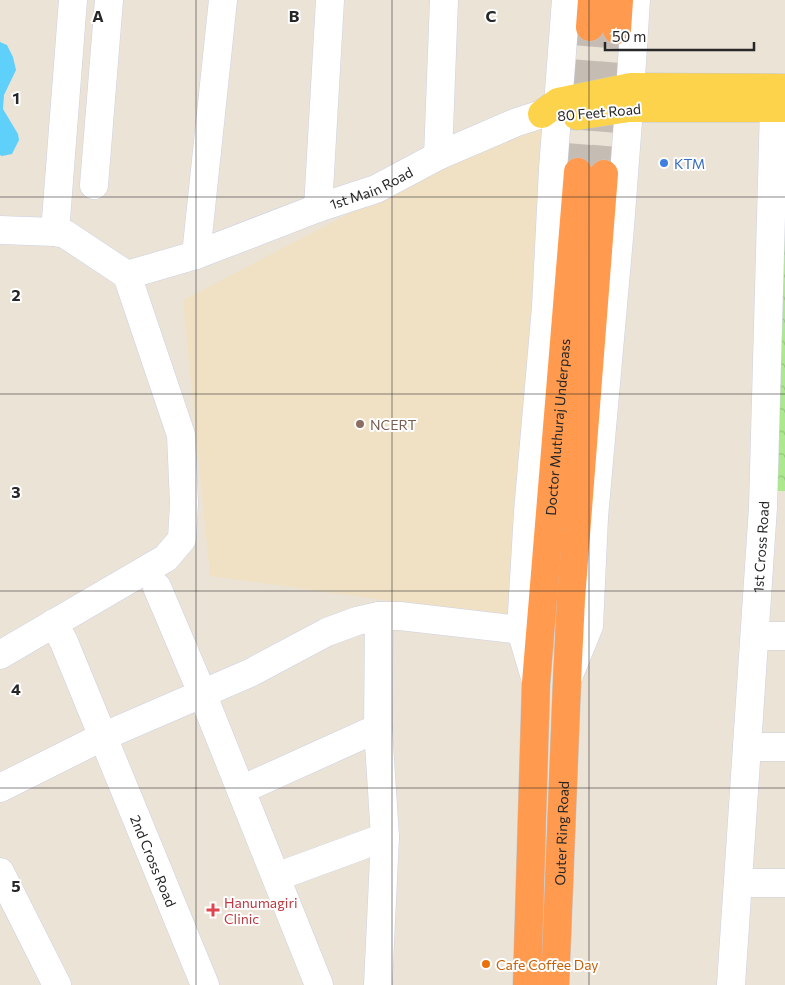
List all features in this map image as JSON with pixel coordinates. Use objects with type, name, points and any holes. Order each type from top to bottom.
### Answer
[{"type":"highway","points":[[590,27],[592,0]]},
{"type":"highway","points":[[617,30],[619,0]]},
{"type":"highway","name":"Doctor Muthuraj Underpass","points":[[536,683],[591,173],[567,681]]},
{"type":"highway","name":"Outer Ring Road","points":[[555,985],[567,681]]},
{"type":"highway","points":[[527,985],[536,683]]},
{"type":"main road","name":"80 Feet Road","points":[[553,112],[630,98],[781,101]]},
{"type":"street","points":[[55,232],[73,0]]},
{"type":"street","points":[[94,184],[109,0]]},
{"type":"street","points":[[196,255],[223,0]]},
{"type":"street","points":[[318,208],[330,0]]},
{"type":"street","points":[[438,156],[444,0]]},
{"type":"street","points":[[536,683],[521,630],[528,512],[546,307],[553,112],[566,0]]},
{"type":"street","points":[[567,681],[589,626],[594,517],[630,98],[636,0]]},
{"type":"street","name":"1st Cross Road","points":[[731,985],[755,636],[774,507],[781,101]]},
{"type":"street","name":"1st Main Road","points":[[127,275],[196,255],[318,208],[376,189],[438,156],[518,122],[553,112]]},
{"type":"street","points":[[0,230],[65,234],[127,275],[181,435],[184,503],[182,539],[166,558],[0,655]]},
{"type":"street","points":[[157,587],[202,693],[319,985]]},
{"type":"street","points":[[0,641],[84,594],[89,603]]},
{"type":"street","points":[[0,788],[102,737],[250,673],[327,632],[357,621],[379,616],[400,616],[521,630]]},
{"type":"street","points":[[378,985],[385,836],[378,728],[379,616]]},
{"type":"street","name":"2nd Cross Road","points":[[54,623],[64,642],[205,985]]},
{"type":"street","points":[[755,636],[785,636]]},
{"type":"street","points":[[241,790],[378,728]]},
{"type":"street","points":[[747,747],[785,746]]},
{"type":"street","points":[[276,877],[385,836]]},
{"type":"street","points":[[0,872],[57,985]]},
{"type":"street","points":[[738,884],[785,884]]},
{"type":"shaded area","name":"NCERT","points":[[547,122],[513,618],[210,576],[183,300],[381,197]]},
{"type":"green space","points":[[785,132],[785,491],[773,491]]},
{"type":"water","points":[[0,42],[7,45],[13,57],[16,70],[4,95],[3,109],[18,134],[19,140],[12,154],[2,156],[0,155]]},
{"type":"tunnel","points":[[578,172],[590,27]]},
{"type":"tunnel","points":[[604,174],[617,30]]},
{"type":"place","name":"KTM","points":[[664,163]]},
{"type":"place","name":"NCERT","points":[[360,424]]},
{"type":"place","name":"Hanumagiri Clinic","points":[[213,910]]},
{"type":"place","name":"Cafe Coffee Day","points":[[486,964]]}]
